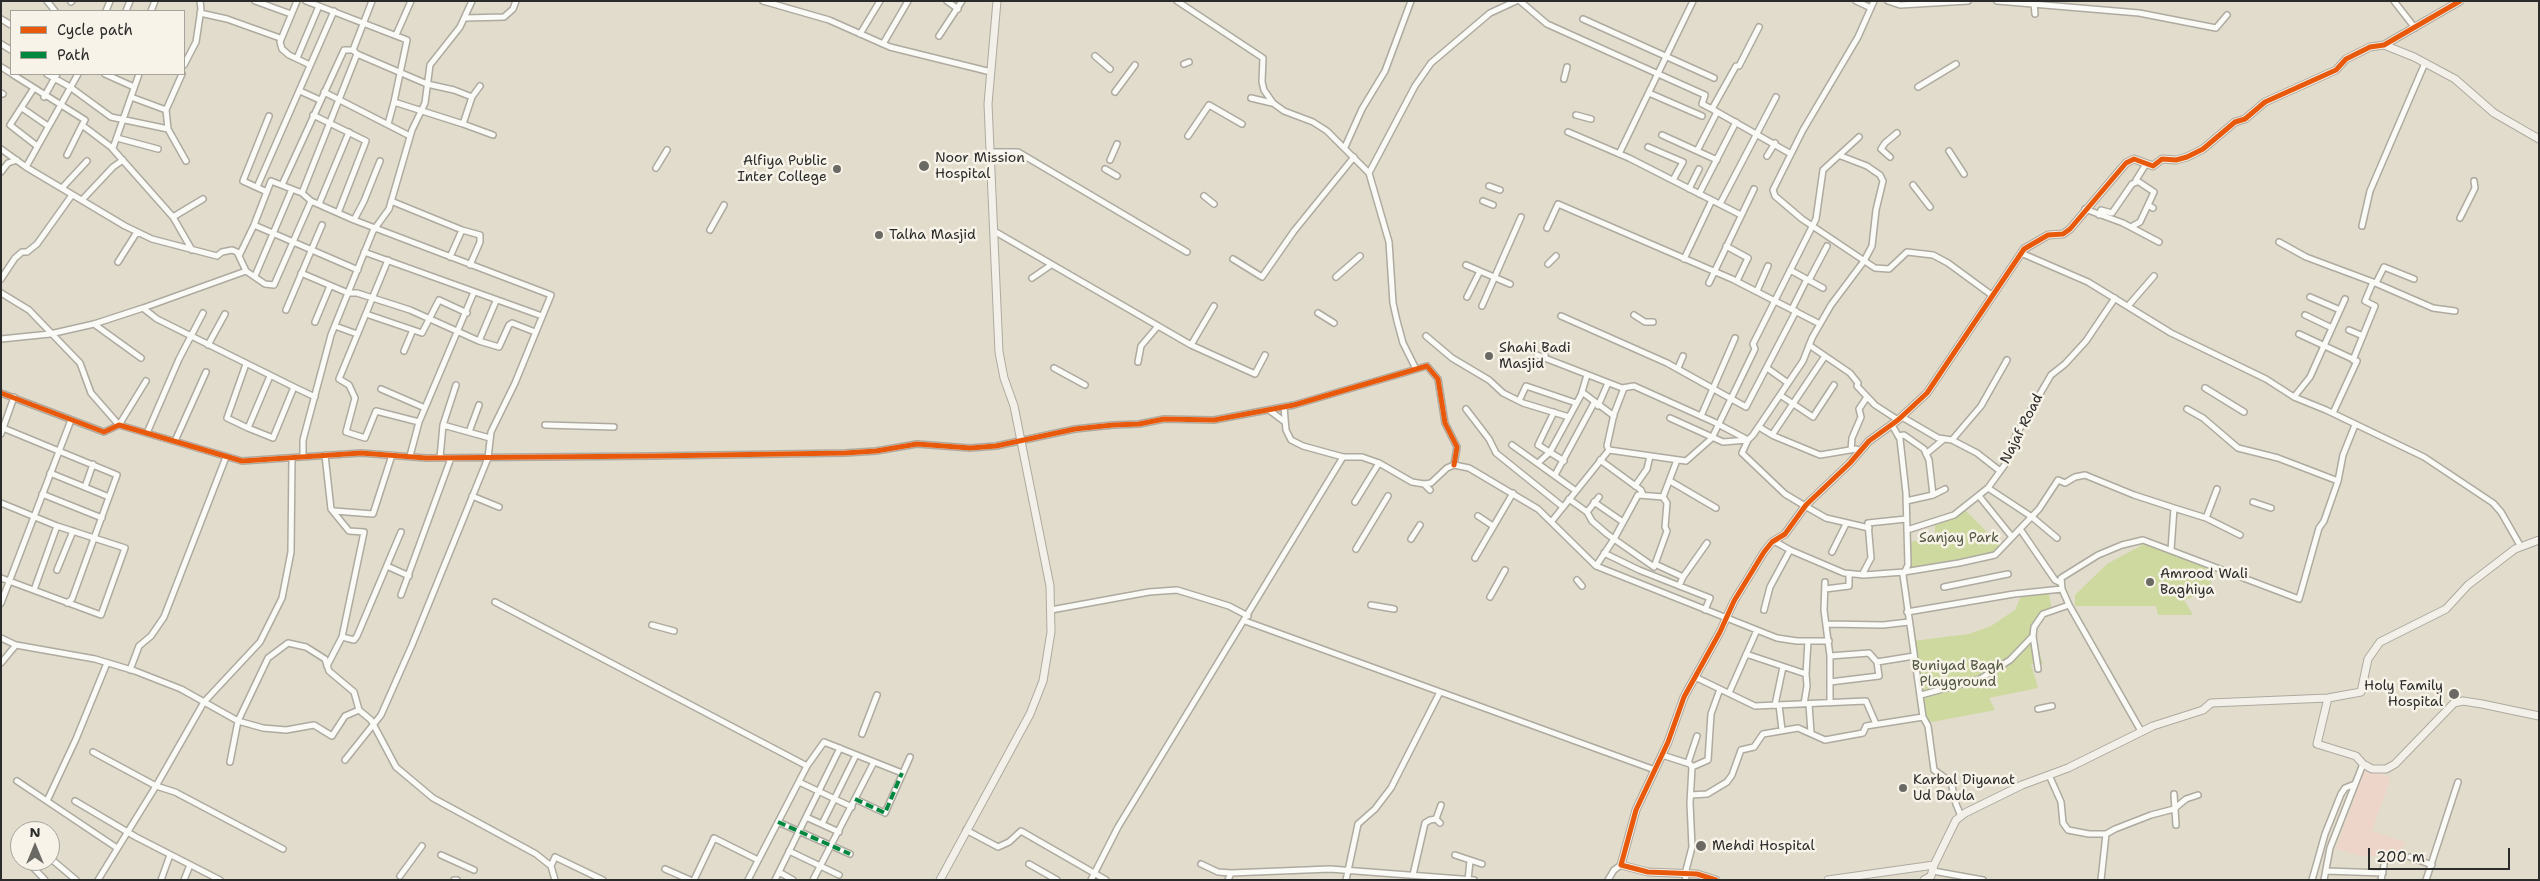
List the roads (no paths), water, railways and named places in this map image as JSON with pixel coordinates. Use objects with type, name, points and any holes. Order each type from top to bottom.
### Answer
[{"type":"street","points":[[185,63],[196,42],[200,1]]},
{"type":"street","points":[[255,1],[291,14]]},
{"type":"street","points":[[297,1],[280,38],[282,49],[289,55],[310,64]]},
{"type":"street","points":[[306,1],[407,40],[388,124]]},
{"type":"street","points":[[302,193],[339,101],[363,22],[372,1]]},
{"type":"street","points":[[396,35],[410,1]]},
{"type":"street","points":[[303,457],[303,440],[335,326],[375,228],[389,209],[410,136],[425,103],[430,64],[460,27],[472,1]]},
{"type":"street","points":[[464,18],[504,17],[513,9],[516,1]]},
{"type":"street","points":[[762,1],[829,20],[883,44],[991,72]]},
{"type":"street","points":[[860,34],[880,1]]},
{"type":"street","points":[[883,44],[908,1]]},
{"type":"street","points":[[947,1],[958,9]]},
{"type":"street","points":[[939,36],[962,1]]},
{"type":"street","points":[[940,880],[1030,714],[1042,681],[1048,656],[1051,610],[1050,586],[1021,440],[999,352],[988,104],[997,1]]},
{"type":"street","points":[[1177,1],[1263,58],[1262,82],[1264,90],[1273,103],[1284,111],[1313,122],[1345,147],[1369,174],[1389,242],[1397,321],[1403,343],[1416,369]]},
{"type":"street","points":[[1345,147],[1362,109],[1385,70],[1411,1]]},
{"type":"street","points":[[1498,1],[1503,7]]},
{"type":"street","points":[[1369,174],[1415,86],[1431,63],[1490,14],[1516,1]]},
{"type":"street","points":[[1520,1],[1547,24],[1705,95],[1702,104],[1791,154]]},
{"type":"street","points":[[1619,154],[1667,57],[1692,1]]},
{"type":"street","points":[[1856,1],[1871,8]]},
{"type":"street","points":[[1874,1],[1858,37],[1791,154],[1773,190],[1775,196],[1812,225],[1864,261],[1883,270],[1889,269],[1907,252],[1933,255],[1948,263],[1993,296]]},
{"type":"street","points":[[1888,1],[1900,5],[1968,1]]},
{"type":"street","points":[[1997,1],[2139,13],[2216,28],[2227,15]]},
{"type":"street","points":[[2394,1],[2415,28]]},
{"type":"street","points":[[1608,880],[1614,870],[1621,865],[1636,810],[1662,755],[1684,697],[1734,601],[1759,560],[1774,541],[1785,534],[1805,506],[1869,441],[1897,421],[1927,393],[2024,248],[2040,238],[2063,234],[2126,163],[2134,159],[2153,166],[2162,159],[2176,160],[2187,157],[2203,149],[2235,122],[2245,119],[2265,102],[2336,70],[2346,59],[2370,47],[2384,45],[2460,1]]},
{"type":"street","points":[[2034,4],[2035,14]]},
{"type":"street","points":[[297,58],[319,6]]},
{"type":"street","points":[[257,186],[334,11]]},
{"type":"street","points":[[200,13],[227,19],[280,38]]},
{"type":"street","points":[[1583,20],[1714,78]]},
{"type":"street","points":[[1697,151],[1714,110],[1736,66],[1739,66],[1759,27]]},
{"type":"street","points":[[2384,45],[2455,79],[2494,113],[2539,139]]},
{"type":"street","points":[[282,185],[344,50],[355,52],[427,84],[454,90],[472,97]]},
{"type":"street","points":[[1096,56],[1110,68]]},
{"type":"street","points":[[2362,226],[2370,191],[2425,63]]},
{"type":"street","points":[[1918,87],[1956,64]]},
{"type":"street","points":[[1116,92],[1135,65]]},
{"type":"street","points":[[1564,79],[1567,67]]},
{"type":"street","points":[[15,75],[44,96],[85,120],[67,155]]},
{"type":"street","points":[[26,167],[77,75]]},
{"type":"street","points":[[107,75],[134,86]]},
{"type":"street","points":[[113,148],[138,75]]},
{"type":"street","points":[[182,75],[166,110],[168,129],[186,161]]},
{"type":"street","points":[[44,96],[56,76],[101,112],[111,117],[168,129]]},
{"type":"street","points":[[463,124],[472,97],[480,86]]},
{"type":"street","points":[[34,88],[10,125],[37,146]]},
{"type":"street","points":[[300,91],[320,100]]},
{"type":"street","points":[[324,92],[410,136]]},
{"type":"street","points":[[1649,93],[1702,116]]},
{"type":"street","points":[[1720,204],[1776,96]]},
{"type":"street","points":[[131,97],[166,110]]},
{"type":"street","points":[[1251,98],[1273,103]]},
{"type":"street","points":[[394,102],[493,135]]},
{"type":"street","points":[[1188,136],[1209,105],[1242,124]]},
{"type":"street","points":[[22,108],[48,126]]},
{"type":"street","points":[[313,115],[366,141],[338,213]]},
{"type":"street","points":[[1576,115],[1591,119]]},
{"type":"street","points":[[267,192],[243,181],[269,116]]},
{"type":"street","points":[[1699,194],[1736,122]]},
{"type":"street","points":[[82,125],[99,135],[113,148],[173,217],[192,250]]},
{"type":"street","points":[[319,204],[349,132]]},
{"type":"street","points":[[1568,132],[1619,154],[1742,215]]},
{"type":"street","points":[[1890,157],[1881,149],[1897,133]]},
{"type":"street","points":[[1662,135],[1716,160]]},
{"type":"street","points":[[1609,450],[1686,461],[1712,438],[1720,425],[1755,349],[1753,344],[1816,219],[1823,170],[1841,156],[1859,136]]},
{"type":"street","points":[[117,138],[158,149]]},
{"type":"street","points":[[1110,160],[1117,144]]},
{"type":"street","points":[[1767,156],[1775,144]]},
{"type":"street","points":[[1648,147],[1683,162],[1673,180]]},
{"type":"street","points":[[1,149],[26,167],[72,195],[152,239],[217,256],[222,252],[232,250],[237,252],[246,271],[265,284],[274,285],[311,200]]},
{"type":"street","points":[[656,168],[667,150]]},
{"type":"street","points":[[1949,151],[1964,174]]},
{"type":"street","points":[[990,152],[1018,152],[1187,252]]},
{"type":"street","points":[[1841,156],[1867,166],[1880,175],[1883,181],[1876,210],[1872,246],[1864,261],[1831,305],[1802,362],[1759,427],[1748,440],[1742,454],[1785,494],[1805,506],[1826,518],[1869,528]]},
{"type":"street","points":[[1233,259],[1262,276],[1294,231],[1354,157]]},
{"type":"street","points":[[1,172],[8,163],[17,160]]},
{"type":"street","points":[[82,200],[113,167],[123,160]]},
{"type":"street","points":[[62,188],[87,161]]},
{"type":"street","points":[[354,220],[380,161]]},
{"type":"street","points":[[2138,182],[2137,179],[2146,164]]},
{"type":"street","points":[[1105,169],[1116,176]]},
{"type":"street","points":[[1689,188],[1699,170]]},
{"type":"street","points":[[239,256],[254,225],[271,181],[302,193],[311,200],[354,220],[551,295],[515,383],[491,432],[488,458],[412,645],[374,726],[345,760]]},
{"type":"street","points":[[2460,218],[2475,188],[2474,181]]},
{"type":"street","points":[[2131,227],[2140,222],[2150,207],[2154,192],[2138,182]]},
{"type":"street","points":[[2099,215],[2101,210],[2112,213],[2132,184],[2138,182]]},
{"type":"street","points":[[1913,185],[1930,207]]},
{"type":"street","points":[[1489,186],[1500,190]]},
{"type":"street","points":[[255,276],[292,189]]},
{"type":"street","points":[[1709,283],[1754,189]]},
{"type":"street","points":[[1,280],[14,258],[22,252],[28,252],[37,244],[72,195]]},
{"type":"street","points":[[1204,196],[1214,204]]},
{"type":"street","points":[[173,217],[203,198]]},
{"type":"street","points":[[1684,259],[1712,200]]},
{"type":"street","points":[[391,201],[462,230],[476,233],[481,237],[470,265]]},
{"type":"street","points":[[1483,202],[1493,205]]},
{"type":"street","points":[[1547,228],[1558,204],[1737,281],[1820,324]]},
{"type":"street","points":[[710,230],[724,205]]},
{"type":"street","points":[[2085,209],[2131,227],[2159,242]]},
{"type":"street","points":[[1482,306],[1521,217]]},
{"type":"street","points":[[254,225],[312,248],[358,270]]},
{"type":"street","points":[[286,310],[322,225]]},
{"type":"street","points":[[450,258],[462,230]]},
{"type":"street","points":[[994,231],[1191,345],[1255,374],[1265,355]]},
{"type":"street","points":[[118,262],[137,232]]},
{"type":"street","points":[[2279,242],[2306,257],[2432,308],[2455,311]]},
{"type":"street","points":[[1726,246],[1748,258],[1737,281]]},
{"type":"street","points":[[1561,316],[1678,368],[1746,407],[1767,368],[1808,280],[1827,246]]},
{"type":"street","points":[[364,252],[542,316]]},
{"type":"street","points":[[2021,253],[2088,282],[2171,333],[2266,379],[2294,397],[2333,413],[2424,457],[2493,503],[2501,512],[2521,546]]},
{"type":"street","points":[[1336,277],[1360,256]]},
{"type":"street","points":[[1548,264],[1556,256]]},
{"type":"street","points":[[388,260],[374,299],[339,379],[350,385],[355,398],[346,432],[365,438],[376,411],[419,422]]},
{"type":"street","points":[[1032,278],[1051,265]]},
{"type":"street","points":[[1466,265],[1510,284]]},
{"type":"street","points":[[1757,291],[1768,266]]},
{"type":"street","points":[[2353,360],[2375,306],[2365,301],[2384,267],[2414,279]]},
{"type":"street","points":[[1790,270],[1823,288]]},
{"type":"street","points":[[1,338],[50,334],[94,324],[246,271]]},
{"type":"street","points":[[1468,297],[1480,271]]},
{"type":"street","points":[[302,273],[348,293],[357,293],[430,318],[478,341],[499,347],[512,323],[535,332]]},
{"type":"street","points":[[2128,306],[2154,276]]},
{"type":"street","points":[[315,322],[330,286]]},
{"type":"street","points":[[410,456],[419,422],[459,332],[474,292]]},
{"type":"street","points":[[1,293],[29,310],[50,334],[80,363],[91,393],[119,424],[242,461],[325,455],[488,458],[845,453],[876,451],[918,444],[970,448],[1075,429],[1164,419],[1214,420],[1284,408],[1345,392],[1427,366],[1438,379],[1445,424],[1457,447],[1454,465]]},
{"type":"street","points":[[2310,297],[2340,310]]},
{"type":"street","name":"Najaf Road","points":[[1907,530],[1954,515],[1988,488],[2006,462],[2016,435],[2051,375],[2065,364],[2086,341],[2115,298]]},
{"type":"street","points":[[2294,397],[2310,377],[2345,299]]},
{"type":"street","points":[[366,314],[412,332],[422,333],[439,300],[467,313]]},
{"type":"street","points":[[478,341],[496,301]]},
{"type":"street","points":[[1191,345],[1214,306]]},
{"type":"street","points":[[143,308],[157,319],[315,397]]},
{"type":"street","points":[[147,433],[202,313]]},
{"type":"street","points":[[1318,313],[1334,323]]},
{"type":"street","points":[[208,345],[225,314]]},
{"type":"street","points":[[1634,315],[1645,322],[1654,322]]},
{"type":"street","points":[[2304,315],[2332,328]]},
{"type":"street","points":[[94,324],[140,358]]},
{"type":"street","points":[[335,326],[358,334]]},
{"type":"street","points":[[1138,362],[1141,346],[1158,326]]},
{"type":"street","points":[[2349,330],[2363,336]]},
{"type":"street","points":[[404,351],[412,332]]},
{"type":"street","points":[[2299,334],[2357,361],[2333,413]]},
{"type":"street","points":[[1426,336],[1452,358],[1519,401],[1569,417]]},
{"type":"street","points":[[1701,416],[1735,338]]},
{"type":"street","points":[[1545,358],[1545,349],[1548,345]]},
{"type":"street","points":[[1809,345],[1850,373],[1858,383],[1857,386],[1897,421],[1944,439],[1952,440],[1977,453],[2000,471]]},
{"type":"street","points":[[1537,355],[1624,388],[1634,386],[1701,416],[1748,440]]},
{"type":"street","points":[[1678,368],[1683,356]]},
{"type":"street","points":[[1772,436],[1825,356]]},
{"type":"street","points":[[1952,440],[1981,406],[2007,360]]},
{"type":"street","points":[[246,364],[227,418],[273,438],[294,387]]},
{"type":"street","points":[[1054,368],[1086,386]]},
{"type":"street","points":[[1767,368],[1788,383]]},
{"type":"street","points":[[175,441],[206,372]]},
{"type":"street","points":[[1538,463],[1550,452],[1582,392],[1587,375]]},
{"type":"street","points":[[248,428],[270,376]]},
{"type":"street","points":[[1,393],[104,432],[119,424],[146,381]]},
{"type":"street","points":[[1555,475],[1608,382]]},
{"type":"street","points":[[440,458],[443,425],[456,385]]},
{"type":"street","points":[[1780,395],[1813,417],[1834,385]]},
{"type":"street","points":[[1519,401],[1526,386],[1576,403]]},
{"type":"street","points":[[1609,450],[1607,446],[1614,416],[1624,388]]},
{"type":"street","points":[[2205,388],[2244,412]]},
{"type":"street","points":[[381,389],[425,408]]},
{"type":"street","points":[[1582,392],[1596,405],[1614,416]]},
{"type":"street","points":[[1851,450],[1852,438],[1862,417],[1859,409],[1867,396]]},
{"type":"street","points":[[14,397],[2,431],[59,450],[117,475],[72,599],[67,603]]},
{"type":"street","points":[[469,432],[478,405]]},
{"type":"street","points":[[1284,408],[1285,422],[1292,440],[1303,446],[1344,457],[1362,457],[1379,463],[1412,482],[1424,484],[1430,483],[1447,468],[1454,465],[1469,468],[1538,508],[1596,566],[1777,638],[1829,641]]},
{"type":"street","points":[[1466,409],[1489,438],[1496,453],[1563,507]]},
{"type":"street","points":[[2187,409],[2203,418],[2238,448],[2278,458],[2338,480]]},
{"type":"street","points":[[1268,410],[1285,422]]},
{"type":"street","points":[[1554,412],[1538,445],[1564,461]]},
{"type":"street","points":[[1670,418],[1723,442],[1748,440]]},
{"type":"street","points":[[1,603],[71,420]]},
{"type":"street","points":[[1897,421],[1906,501],[1908,565],[1904,572],[1907,612],[1923,717],[1928,726],[1934,770],[1951,782],[1961,816]]},
{"type":"street","points":[[443,425],[490,438]]},
{"type":"street","points":[[545,425],[614,426]]},
{"type":"street","points":[[2061,586],[2066,574],[2076,567],[2122,545],[2143,540],[2299,599],[2319,528],[2324,521],[2338,480],[2343,455],[2355,425]]},
{"type":"street","points":[[1759,427],[1772,436],[1820,455],[1851,450],[1860,451]]},
{"type":"street","points":[[1898,436],[1904,436],[1924,449],[1933,495]]},
{"type":"street","points":[[1926,454],[1944,439]]},
{"type":"street","points":[[1512,445],[1576,491]]},
{"type":"street","points":[[1552,521],[1609,450]]},
{"type":"street","points":[[325,455],[328,498],[331,509],[349,531],[364,532],[342,637],[327,666]]},
{"type":"street","points":[[334,511],[373,514],[392,455]]},
{"type":"street","points":[[130,670],[139,646],[151,636],[164,617],[226,456]]},
{"type":"street","points":[[1635,486],[1647,469],[1650,456]]},
{"type":"street","points":[[1091,880],[1118,827],[1344,457]]},
{"type":"street","points":[[98,880],[156,786],[204,702],[260,642],[282,598],[291,552],[292,458]]},
{"type":"street","points":[[401,595],[420,548],[418,544],[451,458]]},
{"type":"street","points":[[1600,460],[1635,486],[1642,495]]},
{"type":"street","points":[[1663,497],[1677,460]]},
{"type":"street","points":[[1355,502],[1379,463]]},
{"type":"street","points":[[85,488],[92,464]]},
{"type":"street","points":[[50,473],[109,497]]},
{"type":"street","points":[[1774,541],[1790,550],[1849,574],[1862,575],[1904,572],[1995,555],[2032,517],[2058,480],[2064,483],[2075,477],[2085,475],[2134,495],[2206,518],[2240,535]]},
{"type":"street","points":[[1670,481],[1716,508]]},
{"type":"street","points":[[1424,484],[1430,490]]},
{"type":"street","points":[[1906,501],[1933,495],[1945,488]]},
{"type":"street","points":[[1988,488],[2032,517],[2057,538]]},
{"type":"street","points":[[2206,518],[2217,489]]},
{"type":"street","points":[[1475,558],[1513,493]]},
{"type":"street","points":[[42,494],[102,518]]},
{"type":"street","points":[[1596,566],[1614,539],[1638,495],[1663,497]]},
{"type":"street","points":[[472,496],[498,507]]},
{"type":"street","points":[[1356,549],[1388,496]]},
{"type":"street","points":[[1980,496],[2012,537]]},
{"type":"street","points":[[1586,512],[1599,497]]},
{"type":"street","points":[[1655,564],[1668,531],[1665,526],[1667,503],[1663,497]]},
{"type":"street","points":[[1569,499],[1586,512],[1592,521],[1614,539],[1654,567],[1655,564],[1683,576]]},
{"type":"street","points":[[1594,502],[1623,522]]},
{"type":"street","points":[[2253,502],[2271,508]]},
{"type":"street","points":[[1,503],[57,526],[125,548],[100,615],[1,578]]},
{"type":"street","points":[[2171,550],[2174,508]]},
{"type":"street","points":[[1478,516],[1493,526]]},
{"type":"street","points":[[1862,575],[1871,558],[1868,523],[1906,519]]},
{"type":"street","points":[[1411,538],[1420,524]]},
{"type":"street","points":[[1832,552],[1846,524]]},
{"type":"street","points":[[34,590],[57,526]]},
{"type":"street","points":[[2020,529],[2061,586],[2069,605],[2141,732]]},
{"type":"street","points":[[57,570],[73,531]]},
{"type":"street","points":[[342,637],[354,640],[357,636],[401,532]]},
{"type":"street","points":[[1924,880],[1931,876],[1956,820],[1961,816],[2022,785],[2068,768],[2141,732],[2203,710],[2211,704],[2328,698],[2361,692],[2368,659],[2380,642],[2446,609],[2468,586],[2521,546],[2539,540]]},
{"type":"street","points":[[1679,586],[1683,576],[1707,543]]},
{"type":"street","points":[[1764,610],[1770,587],[1790,550]]},
{"type":"street","points":[[1604,554],[1710,598],[1705,610]]},
{"type":"street","points":[[387,566],[409,576]]},
{"type":"street","points":[[1490,597],[1505,570]]},
{"type":"street","points":[[1825,589],[1848,586],[1849,574]]},
{"type":"street","points":[[1944,587],[2008,574]]},
{"type":"street","points":[[1577,580],[1582,586]]},
{"type":"street","points":[[1825,582],[1824,610],[1830,656],[1830,703]]},
{"type":"street","points":[[1907,612],[2061,586]]},
{"type":"street","points":[[1051,610],[1149,592],[1177,590],[1229,606],[1246,619],[1655,770]]},
{"type":"street","points":[[495,602],[807,766]]},
{"type":"street","points":[[1371,605],[1394,609]]},
{"type":"street","points":[[2038,669],[2033,636],[2034,627],[2043,614],[2069,605]]},
{"type":"street","points":[[1827,624],[1875,625],[1908,622]]},
{"type":"street","points":[[652,625],[674,631]]},
{"type":"street","points":[[1729,693],[1757,630]]},
{"type":"street","points":[[1921,695],[1980,679],[2010,660],[2033,636]]},
{"type":"street","points":[[1,638],[16,645],[107,663],[130,670],[182,689],[238,721],[263,728],[286,730],[314,724],[332,736],[346,716],[359,710]]},
{"type":"street","points":[[1808,641],[1806,674],[1807,704],[1811,733]]},
{"type":"street","points":[[230,762],[238,721],[268,658],[288,643],[306,647],[324,658],[329,671],[354,692],[359,710],[374,726],[396,767],[432,798],[536,854],[551,866],[555,880]]},
{"type":"street","points":[[1,663],[16,645]]},
{"type":"street","points":[[1830,656],[1870,652],[1877,662],[1879,676],[1830,682]]},
{"type":"street","points":[[1746,654],[1806,674]]},
{"type":"street","points":[[1877,662],[1914,656]]},
{"type":"street","points":[[47,801],[107,663]]},
{"type":"street","points":[[1782,730],[1777,705],[1783,667]]},
{"type":"street","points":[[1695,677],[1755,706],[1866,701],[1876,724]]},
{"type":"street","points":[[1662,755],[1690,765],[1708,760],[1711,714],[1720,689]]},
{"type":"street","points":[[1346,880],[1358,824],[1375,809],[1391,788],[1440,692]]},
{"type":"street","points":[[862,734],[877,695]]},
{"type":"street","points":[[2328,698],[2318,744],[2356,756],[2363,764],[2372,769],[2386,768],[2395,764],[2454,703],[2463,701],[2539,716]]},
{"type":"street","points":[[2038,709],[2052,706]]},
{"type":"street","points":[[1691,795],[1708,794],[1727,782],[1732,775],[1741,750],[1754,747],[1763,734],[1798,728],[1825,740],[1863,733],[1866,726],[1923,717]]},
{"type":"street","points":[[1686,877],[1692,847],[1690,765],[1697,736]]},
{"type":"street","points":[[748,880],[807,766],[824,742],[902,773]]},
{"type":"street","points":[[775,880],[840,748]]},
{"type":"street","points":[[93,752],[156,786],[175,792],[283,849]]},
{"type":"street","points":[[822,824],[856,755]]},
{"type":"street","points":[[856,800],[885,813],[910,757]]},
{"type":"street","points":[[813,880],[874,762]]},
{"type":"street","points":[[2324,880],[2330,848],[2363,764]]},
{"type":"street","points":[[2049,775],[2061,802],[2063,823],[2068,830],[2106,834],[2151,815],[2174,808],[2186,799],[2198,795]]},
{"type":"street","points":[[16,781],[118,848]]},
{"type":"street","points":[[799,782],[852,807]]},
{"type":"street","points":[[2426,880],[2458,782]]},
{"type":"street","points":[[2312,880],[2317,859],[2341,794],[2345,788],[2355,784]]},
{"type":"street","points":[[2174,794],[2176,825]]},
{"type":"street","points":[[75,801],[128,832],[217,879]]},
{"type":"street","points":[[1413,876],[1425,823],[1427,821],[1438,821],[1441,805]]},
{"type":"street","points":[[2334,812],[2343,815]]},
{"type":"street","points":[[806,817],[839,832]]},
{"type":"street","points":[[778,822],[850,854]]},
{"type":"street","points":[[966,830],[998,847],[1008,842],[1021,831],[1083,867],[1094,871],[1106,880]]},
{"type":"street","points":[[2101,880],[2106,834]]},
{"type":"street","points":[[694,880],[714,838],[758,860]]},
{"type":"street","points":[[400,876],[422,846]]},
{"type":"street","points":[[789,851],[839,875]]},
{"type":"street","points":[[161,880],[170,855]]},
{"type":"street","points":[[441,855],[474,870]]},
{"type":"street","points":[[1454,855],[1482,864]]},
{"type":"street","points":[[551,866],[556,857],[603,880]]},
{"type":"street","points":[[2410,857],[2432,865]]},
{"type":"street","points":[[1468,880],[1470,861]]},
{"type":"street","points":[[1029,864],[1057,880]]},
{"type":"street","points":[[1201,864],[1218,872],[1231,873],[1347,870],[1474,880]]},
{"type":"street","points":[[184,880],[190,865]]},
{"type":"street","points":[[1621,865],[1648,872],[1686,877],[1708,876],[1716,880]]},
{"type":"street","points":[[2381,880],[2384,865]]},
{"type":"street","points":[[60,866],[76,880]]},
{"type":"street","points":[[666,868],[690,880]]},
{"type":"street","points":[[1828,880],[1933,868],[1983,880]]},
{"type":"street","points":[[2326,871],[2383,873]]},
{"type":"street","points":[[779,872],[793,880]]},
{"type":"street","points":[[1228,880],[1231,873]]},
{"type":"place","name":"Noor Mission Hospital","points":[[924,166]]},
{"type":"place","name":"Alfiya Public Inter College","points":[[837,169]]},
{"type":"place","name":"Talha Masjid","points":[[879,235]]},
{"type":"place","name":"Shahi Badi Masjid","points":[[1489,356]]},
{"type":"place","name":"Amrood Wali Baghiya","points":[[2150,582]]},
{"type":"place","name":"Holy Family Hospital","points":[[2454,694]]},
{"type":"place","name":"Karbal Diyanat Ud Daula","points":[[1903,788]]},
{"type":"place","name":"Mehdi Hospital","points":[[1701,846]]},
{"type":"park label","name":"Sanjay Park","points":[[1959,538]]},
{"type":"park label","name":"Buniyad Bagh Playground","points":[[1958,674]]}]
